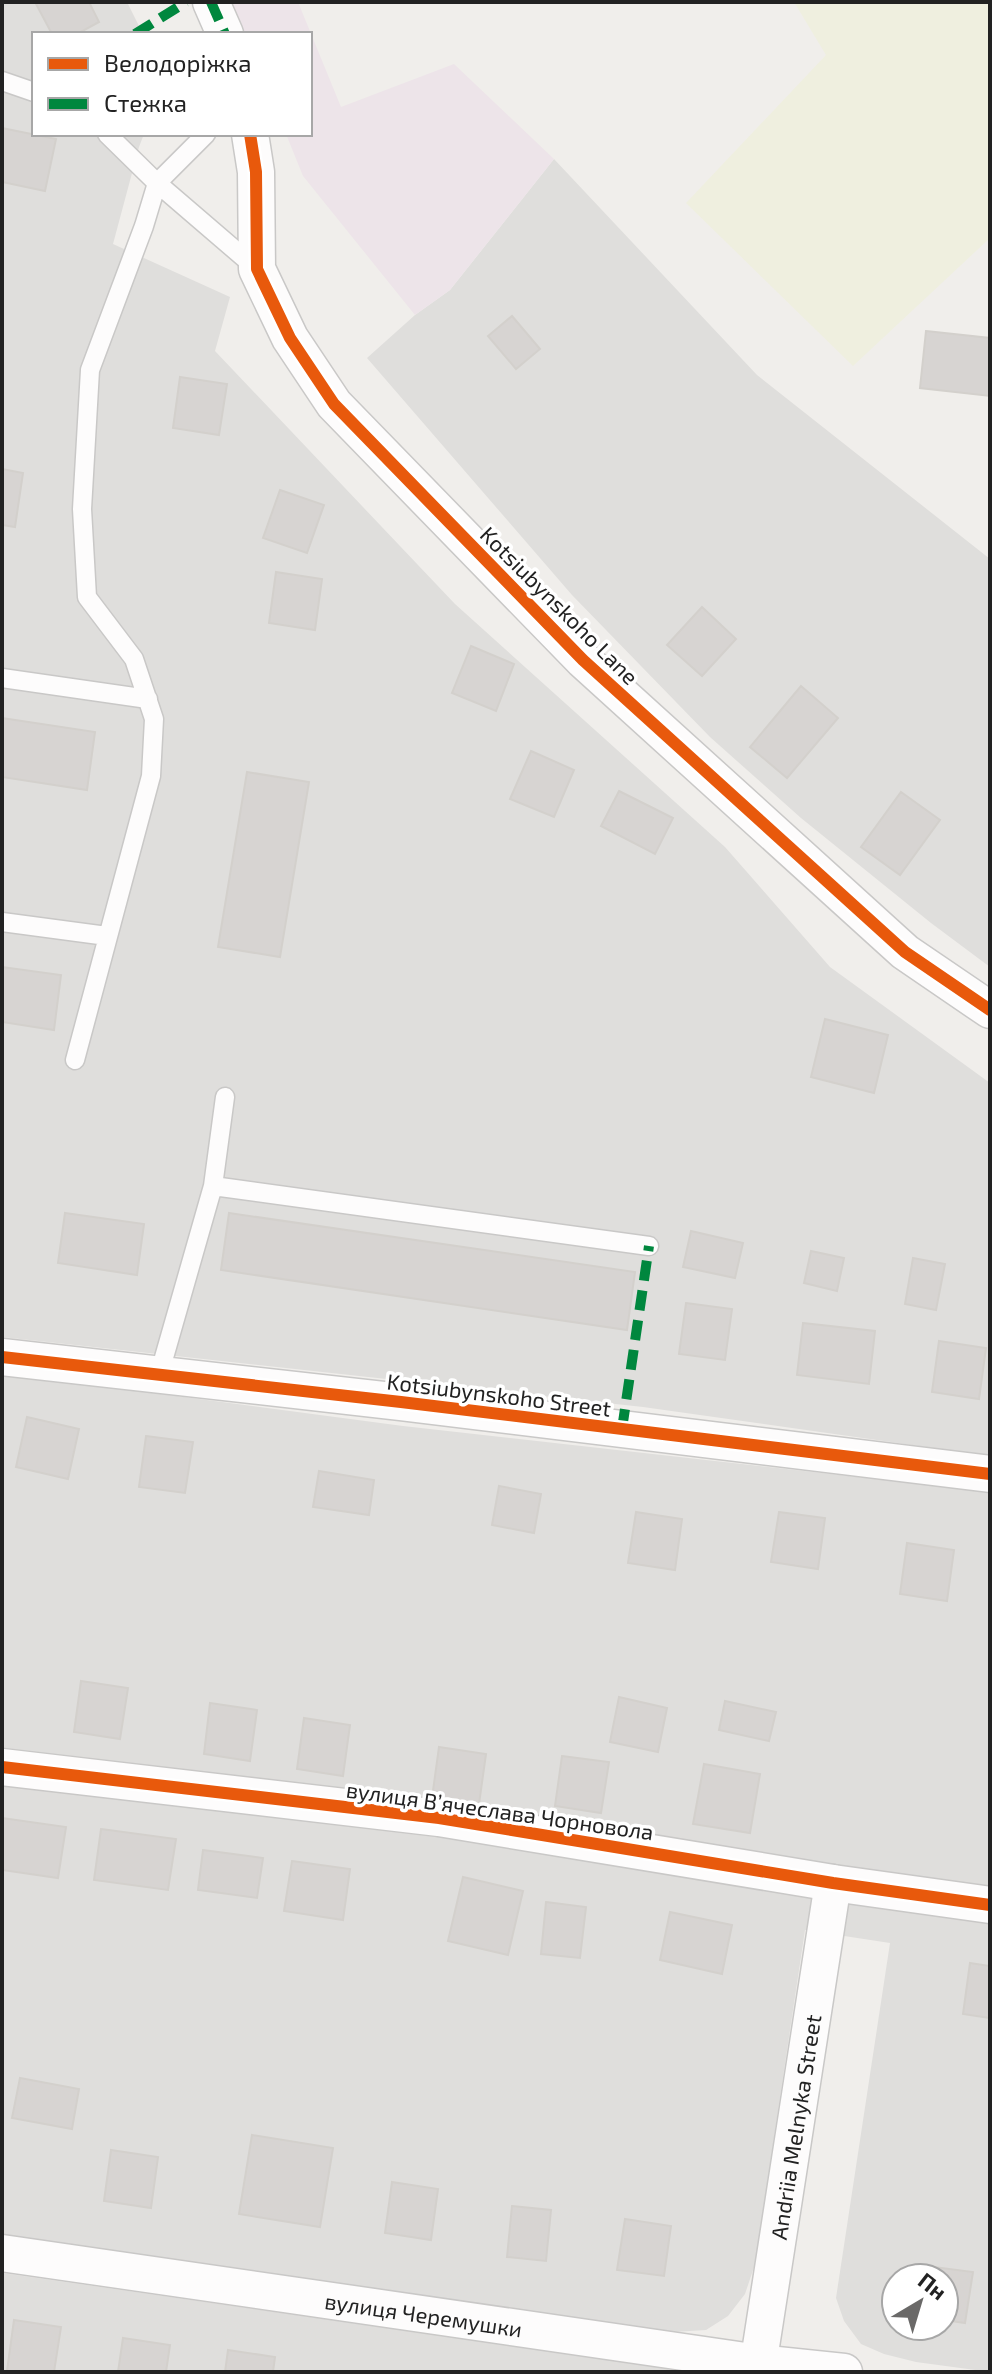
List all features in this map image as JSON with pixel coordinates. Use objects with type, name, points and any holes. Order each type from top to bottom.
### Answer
[{"type":"street","points":[[211,2],[224,32]]},
{"type":"street","name":"Kotsiubynskoho Lane","points":[[250,136],[256,172],[257,269],[290,338],[334,404],[583,660],[905,952],[990,1010]]},
{"type":"street","name":"Kotsiubynskoho Street","points":[[2,1357],[990,1474]]},
{"type":"street","name":"вулиця Вʼячеслава Чорновола","points":[[2,1767],[439,1818],[833,1883],[990,1905]]},
{"type":"street","name":"Andriia Melnyka Street","points":[[758,2367],[833,1883]]},
{"type":"street","name":"вулиця Черемушки","points":[[2,2253],[758,2367],[844,2372]]},
{"type":"lane","points":[[2,81],[32,91]]},
{"type":"lane","points":[[109,136],[157,183],[257,269]]},
{"type":"lane","points":[[75,1060],[151,776],[154,719],[134,659],[87,597],[82,509],[90,370],[157,183],[204,136]]},
{"type":"lane","points":[[2,678],[148,699]]},
{"type":"lane","points":[[2,922],[107,936]]},
{"type":"lane","points":[[159,1375],[213,1186],[225,1097]]},
{"type":"lane","points":[[213,1186],[649,1246]]},
{"type":"shaded area","points":[[2,2],[127,2],[142,32],[32,32],[32,136],[143,136],[113,244],[230,297],[215,351],[455,604],[725,847],[830,967],[990,1083],[990,1456],[643,1407],[2,1337]]},
{"type":"shaded area","points":[[232,2],[298,2],[310,32],[244,32]]},
{"type":"shaded area","points":[[312,36],[341,107],[454,64],[554,159],[450,290],[415,315],[303,176],[287,136],[312,136]]},
{"type":"shaded area","points":[[554,159],[757,375],[990,559],[990,967],[801,818],[710,737],[572,595],[367,358],[415,315],[450,290]]},
{"type":"shaded area","points":[[2,1373],[403,1426],[990,1492],[990,2372],[916,2362],[884,2354],[861,2344],[844,2321],[836,2298],[890,1943],[805,1930],[755,2264],[745,2294],[728,2316],[706,2330],[673,2332],[2,2235]]},
{"type":"shaded area","points":[[2,2273],[654,2366],[680,2372],[2,2372]]},
{"type":"green space","points":[[794,2],[990,2],[990,238],[853,366],[686,203],[826,55]]},
{"type":"building","points":[[35,2],[89,2],[99,22],[81,32],[51,32]]},
{"type":"building","points":[[2,128],[56,139],[45,191],[2,182]]},
{"type":"building","points":[[512,316],[540,349],[516,369],[488,336]]},
{"type":"building","points":[[926,331],[990,338],[990,396],[920,388]]},
{"type":"building","points":[[180,377],[227,384],[219,435],[173,428]]},
{"type":"building","points":[[2,469],[23,473],[15,527],[2,525]]},
{"type":"building","points":[[280,490],[324,505],[307,553],[263,538]]},
{"type":"building","points":[[276,572],[322,579],[315,630],[269,623]]},
{"type":"building","points":[[702,607],[736,639],[702,676],[667,645]]},
{"type":"building","points":[[471,646],[514,664],[496,711],[452,693]]},
{"type":"building","points":[[801,686],[838,718],[787,778],[750,747]]},
{"type":"building","points":[[2,718],[95,732],[87,790],[2,777]]},
{"type":"building","points":[[531,751],[574,770],[554,817],[510,799]]},
{"type":"building","points":[[247,772],[309,782],[280,957],[218,947]]},
{"type":"building","points":[[619,791],[673,818],[655,854],[601,826]]},
{"type":"building","points":[[901,792],[940,820],[900,875],[861,847]]},
{"type":"building","points":[[2,967],[61,975],[54,1030],[2,1022]]},
{"type":"building","points":[[825,1019],[888,1035],[874,1093],[811,1077]]},
{"type":"building","points":[[65,1213],[144,1224],[137,1275],[58,1263]]},
{"type":"building","points":[[229,1213],[635,1272],[627,1330],[221,1270]]},
{"type":"building","points":[[691,1231],[743,1243],[735,1278],[683,1267]]},
{"type":"building","points":[[811,1251],[844,1258],[837,1291],[804,1283]]},
{"type":"building","points":[[913,1258],[945,1264],[936,1310],[905,1304]]},
{"type":"building","points":[[686,1303],[732,1309],[725,1360],[679,1354]]},
{"type":"building","points":[[803,1323],[875,1331],[869,1384],[797,1375]]},
{"type":"building","points":[[939,1341],[986,1348],[979,1399],[932,1392]]},
{"type":"building","points":[[27,1417],[79,1429],[68,1479],[16,1467]]},
{"type":"building","points":[[146,1436],[193,1442],[185,1493],[139,1487]]},
{"type":"building","points":[[319,1471],[374,1480],[369,1515],[313,1507]]},
{"type":"building","points":[[499,1486],[541,1494],[534,1533],[492,1525]]},
{"type":"building","points":[[636,1512],[682,1519],[675,1570],[628,1563]]},
{"type":"building","points":[[779,1512],[825,1518],[818,1569],[771,1562]]},
{"type":"building","points":[[907,1543],[954,1550],[947,1601],[900,1594]]},
{"type":"building","points":[[81,1681],[128,1688],[120,1739],[74,1732]]},
{"type":"building","points":[[619,1697],[667,1708],[658,1752],[610,1742]]},
{"type":"building","points":[[725,1701],[776,1712],[769,1741],[719,1730]]},
{"type":"building","points":[[210,1703],[257,1710],[250,1761],[204,1754]]},
{"type":"building","points":[[304,1718],[350,1725],[343,1776],[297,1769]]},
{"type":"building","points":[[439,1747],[486,1754],[479,1804],[432,1798]]},
{"type":"building","points":[[562,1756],[609,1762],[601,1813],[555,1806]]},
{"type":"building","points":[[704,1764],[760,1774],[750,1833],[693,1824]]},
{"type":"building","points":[[2,1818],[66,1827],[58,1878],[2,1870]]},
{"type":"building","points":[[101,1829],[176,1839],[168,1890],[94,1880]]},
{"type":"building","points":[[203,1850],[263,1858],[257,1898],[198,1890]]},
{"type":"building","points":[[292,1861],[350,1869],[343,1920],[284,1911]]},
{"type":"building","points":[[463,1877],[523,1891],[508,1955],[448,1941]]},
{"type":"building","points":[[546,1902],[586,1907],[580,1958],[541,1954]]},
{"type":"building","points":[[670,1912],[732,1925],[722,1974],[660,1960]]},
{"type":"building","points":[[970,1963],[990,1966],[990,2018],[963,2014]]},
{"type":"building","points":[[20,2078],[79,2089],[72,2129],[12,2118]]},
{"type":"building","points":[[252,2135],[333,2148],[320,2227],[239,2214]]},
{"type":"building","points":[[111,2150],[158,2157],[151,2208],[104,2201]]},
{"type":"building","points":[[392,2182],[438,2189],[431,2240],[385,2233]]},
{"type":"building","points":[[512,2206],[551,2210],[546,2261],[507,2257]]},
{"type":"building","points":[[625,2219],[671,2226],[664,2276],[617,2270]]},
{"type":"building","points":[[960,2270],[973,2272],[965,2323],[960,2322]]},
{"type":"building","points":[[14,2320],[61,2327],[54,2372],[7,2371]]},
{"type":"building","points":[[123,2338],[170,2345],[166,2372],[118,2372]]},
{"type":"building","points":[[228,2350],[275,2357],[273,2372],[225,2372]]},
{"type":"marked path","points":[[138,32],[186,2]]},
{"type":"marked path","points":[[211,2],[224,32]]},
{"type":"marked path","points":[[622,1429],[649,1246]]},
{"type":"cycle path","points":[[250,136],[256,172],[257,269],[290,338],[334,404],[583,660],[905,952],[990,1010]]},
{"type":"cycle path","points":[[2,1357],[990,1474]]},
{"type":"cycle path","points":[[2,1767],[439,1818],[833,1883],[990,1905]]}]
